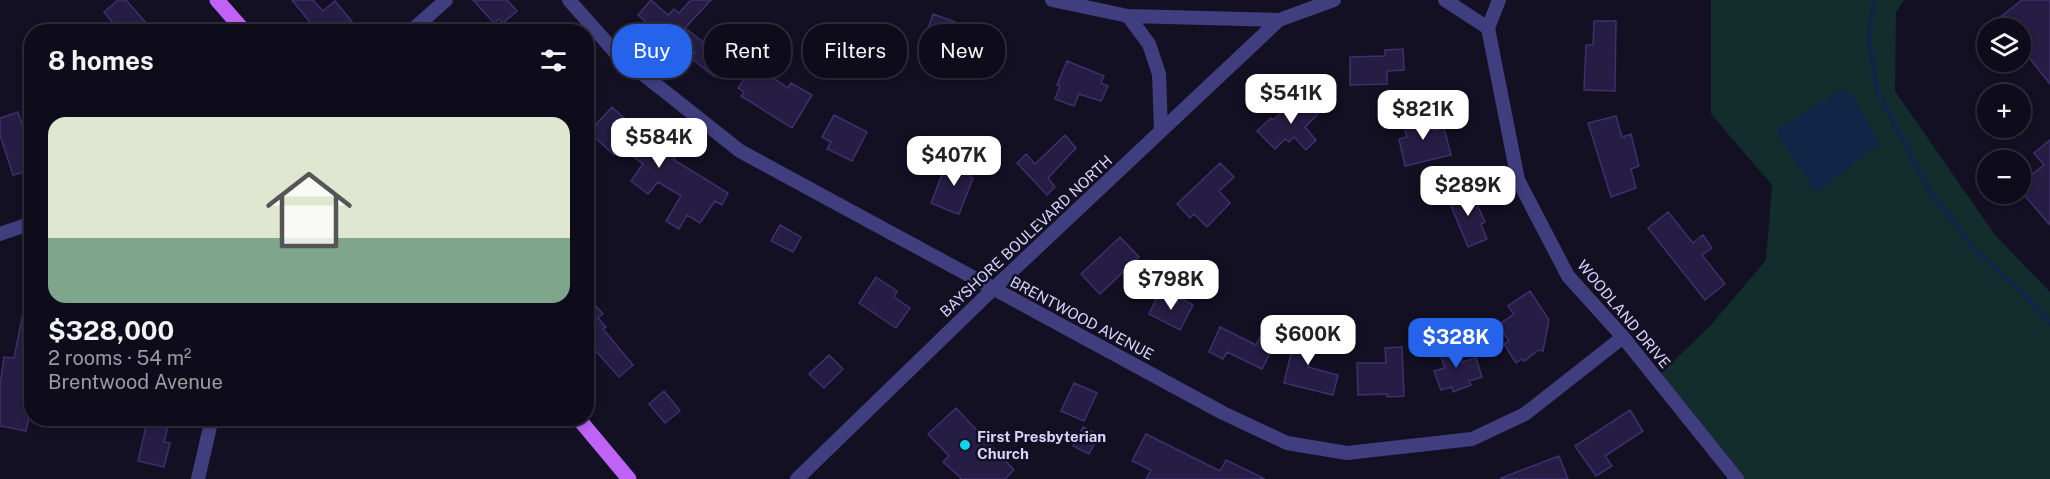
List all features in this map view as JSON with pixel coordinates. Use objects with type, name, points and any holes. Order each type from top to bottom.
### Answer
[{"type":"main road","points":[[217,0],[238,24]]},
{"type":"main road","points":[[585,426],[629,479]]},
{"type":"street","points":[[419,24],[446,0]]},
{"type":"street","name":"BRENTWOOD AVENUE","points":[[569,0],[590,24]]},
{"type":"street","points":[[1052,0],[1128,16],[1279,20],[1334,0]]},
{"type":"street","points":[[1445,0],[1488,28],[1499,0]]},
{"type":"street","points":[[1128,16],[1149,44],[1159,74],[1161,131]]},
{"type":"street","name":"BAYSHORE BOULEVARD NORTH","points":[[797,479],[993,289],[1279,20]]},
{"type":"street","name":"BRENTWOOD AVENUE","points":[[594,28],[615,52],[741,152],[1223,413],[1287,443],[1347,453],[1472,439],[1525,414],[1623,337]]},
{"type":"street","name":"WOODLAND DRIVE","points":[[1488,28],[1518,180],[1568,276],[1623,337],[1737,479]]},
{"type":"street","points":[[0,234],[24,226]]},
{"type":"street","points":[[198,479],[210,426]]},
{"type":"green space","points":[[1711,0],[1904,0],[1896,12],[1895,91],[1995,235],[2050,292],[2050,479],[1737,479],[1656,378],[1711,325],[1766,260],[1772,185],[1711,114]]},
{"type":"water","points":[[1840,90],[1852,95],[1880,144],[1819,191],[1814,190],[1777,135],[1778,130]]},
{"type":"building","points":[[118,0],[126,0],[147,24],[114,24],[104,12]]},
{"type":"building","points":[[292,0],[313,0],[323,11],[335,1],[354,24],[312,24]]},
{"type":"building","points":[[473,0],[507,0],[517,11],[503,23],[499,19],[494,23]]},
{"type":"building","points":[[651,0],[668,15],[674,9],[679,13],[691,0],[711,0],[689,24],[648,24],[638,15]]},
{"type":"building","points":[[2022,0],[2050,0],[2050,84],[2031,60],[2031,18],[1999,18]]},
{"type":"building","points":[[933,14],[960,24],[930,24]]},
{"type":"building","points":[[1594,21],[1616,21],[1615,91],[1584,90],[1586,45],[1593,45]]},
{"type":"building","points":[[692,33],[704,43],[704,68],[692,59],[695,53],[692,51]]},
{"type":"building","points":[[1403,49],[1404,70],[1387,71],[1387,84],[1350,85],[1350,57],[1385,56],[1385,50]]},
{"type":"building","points":[[1067,61],[1104,76],[1101,83],[1108,86],[1101,101],[1079,94],[1074,106],[1055,99],[1060,86],[1057,85]]},
{"type":"building","points":[[745,78],[774,78],[788,88],[791,83],[812,95],[792,128],[741,96],[744,92],[738,88]]},
{"type":"building","points":[[1300,95],[1318,114],[1305,127],[1316,140],[1306,150],[1294,137],[1289,142],[1285,139],[1275,149],[1257,131],[1271,118],[1273,120]]},
{"type":"building","points":[[612,107],[674,160],[728,193],[722,205],[715,201],[700,223],[687,215],[679,229],[666,221],[681,196],[658,182],[648,194],[631,181],[643,164],[621,148],[614,155],[594,137],[594,127]]},
{"type":"building","points":[[18,112],[24,130],[24,172],[13,175],[0,135],[0,118]]},
{"type":"building","points":[[1430,113],[1434,130],[1444,128],[1451,155],[1405,166],[1399,139],[1407,137],[1402,120]]},
{"type":"building","points":[[834,115],[867,132],[852,161],[827,149],[831,142],[822,137]]},
{"type":"building","points":[[1616,116],[1622,137],[1631,134],[1639,166],[1631,169],[1636,188],[1611,197],[1588,123]]},
{"type":"building","points":[[1065,135],[1076,148],[1048,178],[1055,187],[1047,195],[1017,163],[1026,154],[1035,164]]},
{"type":"building","points":[[2050,140],[2050,225],[2031,203],[2031,175],[2044,165],[2034,153]]},
{"type":"building","points":[[964,156],[976,161],[970,177],[973,178],[959,214],[931,203],[945,167],[957,172]]},
{"type":"building","points":[[1220,163],[1234,177],[1219,191],[1230,203],[1207,227],[1194,214],[1190,218],[1177,204]]},
{"type":"building","points":[[1466,188],[1473,204],[1476,202],[1485,222],[1481,224],[1487,239],[1468,247],[1447,196]]},
{"type":"building","points":[[1668,212],[1693,243],[1703,235],[1712,248],[1702,255],[1725,284],[1705,300],[1648,228]]},
{"type":"building","points":[[780,225],[801,237],[793,252],[771,241]]},
{"type":"building","points":[[1120,237],[1139,257],[1100,294],[1081,274]]},
{"type":"building","points":[[876,277],[897,291],[894,297],[910,308],[896,328],[859,303]]},
{"type":"building","points":[[1530,291],[1549,320],[1543,351],[1539,350],[1524,361],[1522,359],[1516,363],[1504,344],[1509,341],[1498,325],[1514,314],[1508,306]]},
{"type":"building","points":[[1159,294],[1177,303],[1180,298],[1193,305],[1180,330],[1149,314]]},
{"type":"building","points":[[594,304],[603,314],[598,318],[606,327],[603,329],[633,365],[619,377],[594,349]]},
{"type":"building","points":[[24,308],[24,426],[27,426],[26,431],[0,426],[0,386],[4,357],[14,358]]},
{"type":"building","points":[[1220,327],[1256,345],[1263,331],[1277,339],[1262,369],[1227,352],[1223,359],[1209,352]]},
{"type":"building","points":[[1297,328],[1317,333],[1308,367],[1338,375],[1333,395],[1284,383]]},
{"type":"building","points":[[1454,340],[1462,362],[1476,358],[1482,377],[1469,381],[1471,385],[1453,392],[1452,387],[1441,390],[1434,371],[1445,368],[1437,346]]},
{"type":"building","points":[[1402,347],[1404,396],[1358,395],[1357,363],[1386,363],[1385,348]]},
{"type":"building","points":[[829,355],[843,369],[824,388],[809,374]]},
{"type":"building","points":[[1074,383],[1097,393],[1084,421],[1061,411]]},
{"type":"building","points":[[664,391],[680,411],[665,423],[649,404]]},
{"type":"building","name":"First Presbyterian Church","points":[[956,408],[1014,470],[1005,479],[962,479],[943,462],[949,456],[928,434]]},
{"type":"building","points":[[1630,410],[1643,431],[1605,456],[1612,466],[1596,476],[1575,446]]},
{"type":"building","points":[[146,426],[168,426],[164,442],[170,443],[164,467],[138,461]]},
{"type":"building","points":[[1083,427],[1099,435],[1089,454],[1073,446]]},
{"type":"building","points":[[1146,434],[1220,471],[1226,460],[1265,479],[1146,479],[1151,470],[1132,461]]},
{"type":"building","points":[[1559,456],[1568,479],[1501,479],[1501,478]]},
{"type":"waterway","points":[[1874,0],[1869,35],[1876,88],[1927,187],[1975,250],[2021,291],[2050,323]]},
{"type":"place","name":"First Presbyterian Church","points":[[965,445]]}]
